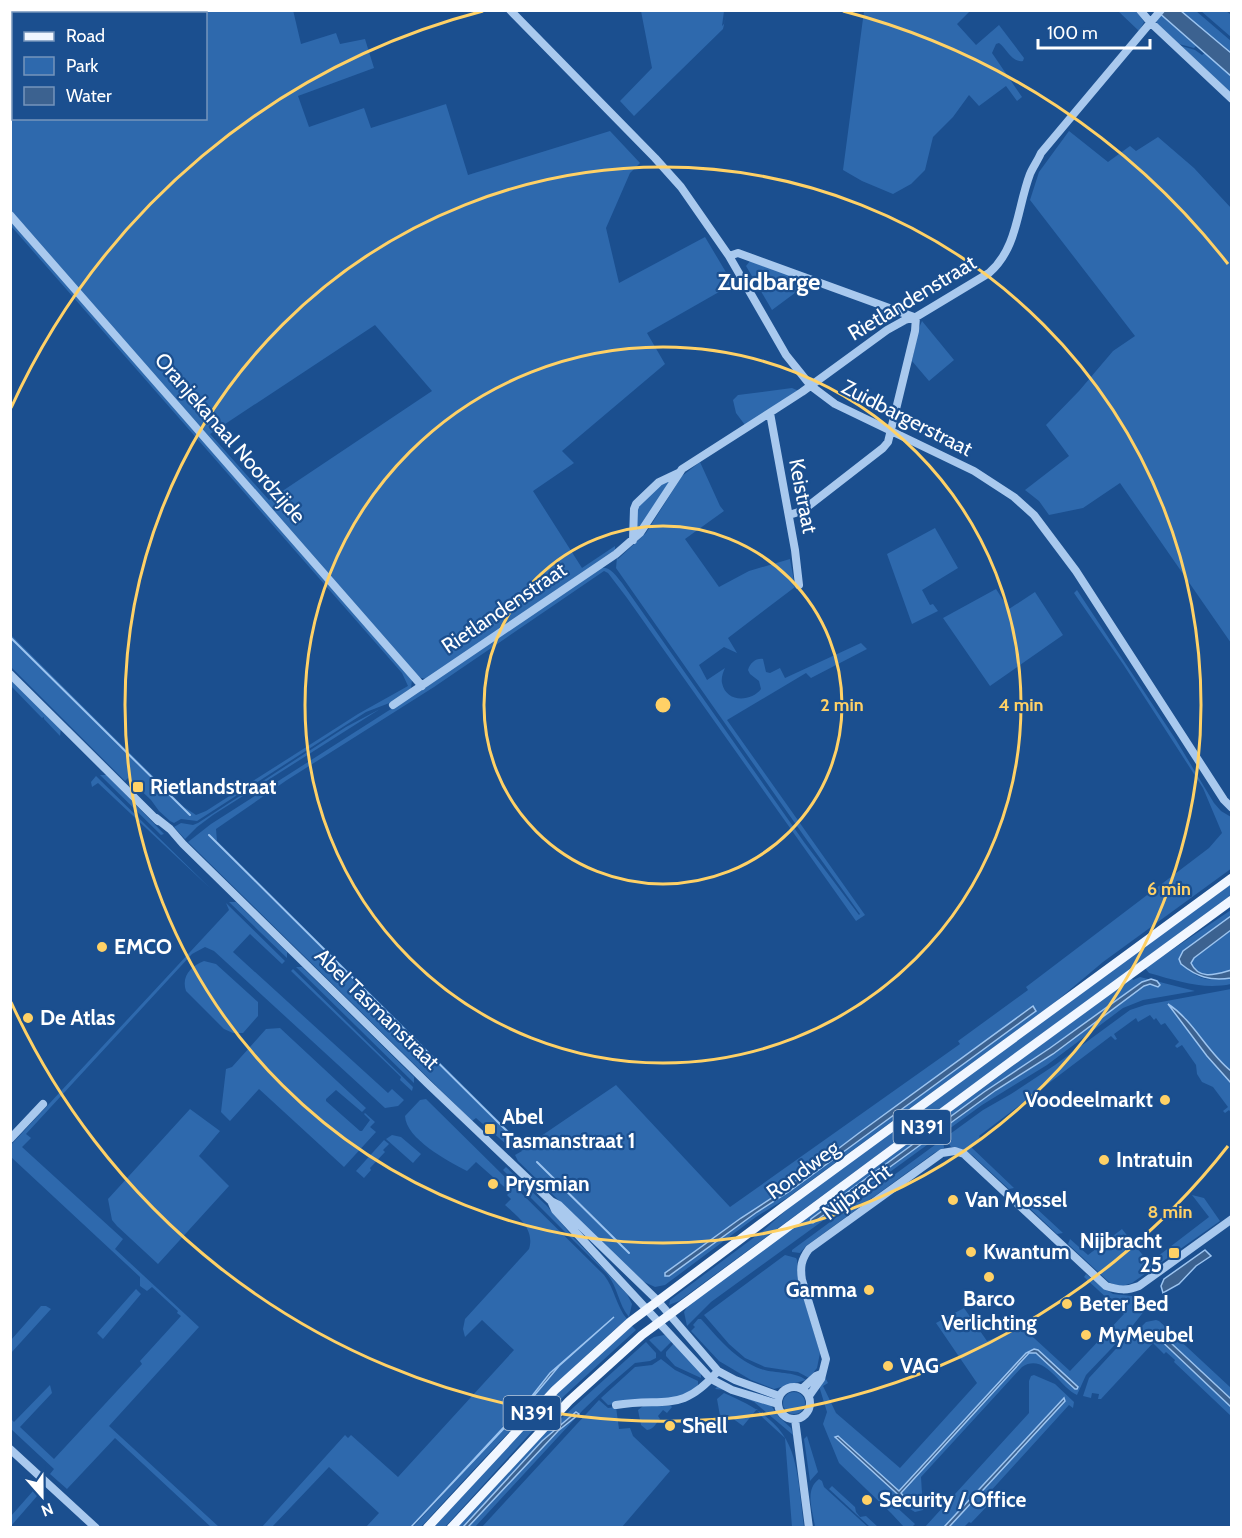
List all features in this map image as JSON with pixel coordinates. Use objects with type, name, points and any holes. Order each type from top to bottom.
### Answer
[{"type":"main road","name":"Rondweg","points":[[427,1527],[555,1390],[647,1308],[1232,878]]},
{"type":"main road","name":"Rondweg","points":[[451,1527],[569,1401],[659,1322],[1232,900]]},
{"type":"street","name":"Zuidbargerstraat","points":[[510,10],[668,173],[687,196],[729,256],[786,355],[811,386],[835,404],[983,477],[1014,497],[1034,515],[1076,571],[1224,800],[1232,808]]},
{"type":"street","points":[[1140,10],[1232,99]]},
{"type":"street","name":"Rietlandenstraat","points":[[633,540],[636,504],[659,482],[678,473],[811,386],[887,330],[904,320],[916,317],[988,273],[1004,258],[1030,174],[1041,153],[1158,13]]},
{"type":"street","name":"Oranjekanaal Noordzijde","points":[[10,215],[422,686]]},
{"type":"street","points":[[729,256],[738,253],[916,317],[915,331],[892,432],[883,448],[801,511],[789,515]]},
{"type":"street","name":"Keistraat","points":[[770,413],[795,550],[799,585]]},
{"type":"street","name":"Rietlandenstraat","points":[[393,705],[616,554],[633,540],[648,521],[678,473]]},
{"type":"street","name":"Abel Tasmanstraat","points":[[10,674],[156,818],[165,823],[179,841],[433,1089],[551,1201],[559,1205],[657,1300],[718,1371],[778,1400]]},
{"type":"street","points":[[10,1139],[43,1104]]},
{"type":"street","name":"Nijbracht","points":[[809,1396],[821,1379],[826,1359],[802,1280],[800,1267],[804,1257],[809,1249],[942,1153],[955,1151],[964,1154],[1106,1286],[1116,1289],[1139,1286],[1232,1220]]},
{"type":"street","name":"Abel Tasmanstraat","points":[[551,1201],[555,1210],[711,1379],[732,1390],[778,1400]]},
{"type":"street","points":[[616,1405],[679,1401],[692,1396],[718,1371]]},
{"type":"street","points":[[803,1389],[821,1374]]},
{"type":"street","points":[[788,1388],[803,1389],[809,1396],[810,1404],[807,1413],[795,1419],[786,1417],[779,1409],[778,1400],[788,1388]]},
{"type":"street","points":[[795,1419],[809,1527]]},
{"type":"street","points":[[10,1449],[96,1527]]},
{"type":"green space","points":[[293,10],[301,44],[336,33],[340,44],[365,39],[374,68],[298,96],[309,127],[364,108],[371,128],[446,104],[468,175],[610,131],[640,163],[630,173],[606,228],[619,283],[705,237],[733,284],[647,333],[665,364],[562,451],[574,463],[533,491],[582,568],[615,546],[615,551],[426,679],[417,677],[11,211],[10,11],[48,12],[12,12],[12,120],[207,120],[207,12],[56,12]],"holes":[[[375,325],[432,391],[269,500],[210,434]]]},
{"type":"green space","points":[[641,11],[724,11],[722,26],[727,11],[723,29],[634,116],[620,101],[652,68]]},
{"type":"green space","points":[[864,11],[970,11],[957,24],[976,45],[999,25],[1024,58],[1023,61],[1016,60],[999,43],[996,44],[992,53],[1022,97],[1017,101],[1006,86],[979,106],[969,95],[953,117],[933,137],[925,170],[911,184],[893,194],[843,170]]},
{"type":"green space","points":[[1118,11],[1137,11],[1144,22],[1139,31]]},
{"type":"green space","points":[[1181,11],[1196,11],[1231,41],[1231,53]]},
{"type":"green space","points":[[1201,11],[1226,11],[1230,14],[1231,37]]},
{"type":"green space","points":[[1160,14],[1196,46],[1194,48],[1179,44],[1157,24],[1156,21]]},
{"type":"green space","points":[[1178,45],[1195,50],[1202,55],[1205,53],[1231,76],[1231,96]]},
{"type":"green space","points":[[1069,131],[1108,162],[1130,146],[1136,151],[1158,137],[1194,168],[1231,208],[1231,643],[1120,483],[1083,508],[1049,515],[1039,501],[1025,490],[1069,456],[1046,425],[1113,351],[1135,336],[1030,200],[1039,172]]},
{"type":"green space","points":[[10,217],[412,680],[411,688],[392,702],[366,712],[197,821],[181,819],[174,823],[170,821],[128,778],[125,781],[11,667],[11,635],[184,807],[196,815],[206,811],[358,714],[408,686],[402,673],[11,226]]},
{"type":"green space","points":[[750,261],[798,275],[807,284],[772,310],[746,266]]},
{"type":"green space","points":[[922,321],[954,360],[929,381],[912,361]]},
{"type":"green space","points":[[792,388],[799,391],[745,425],[736,413],[733,400],[738,395]]},
{"type":"green space","points":[[700,462],[724,511],[685,539],[719,587],[749,571],[790,559],[795,587],[728,638],[737,653],[724,647],[699,665],[707,680],[725,668],[722,679],[724,690],[733,697],[745,698],[761,689],[759,681],[748,670],[756,660],[763,659],[766,672],[770,673],[780,668],[785,678],[861,643],[867,649],[811,678],[806,673],[727,720],[865,915],[856,921],[627,598],[604,571],[434,687],[287,780],[216,829],[217,841],[525,1147],[616,1085],[730,1207],[960,1044],[958,1041],[1028,990],[1026,987],[1209,848],[1222,833],[1203,788],[1074,593],[1077,590],[1176,740],[1214,803],[1231,817],[1232,868],[1103,962],[1053,1004],[787,1198],[756,1217],[665,1285],[655,1287],[642,1281],[518,1161],[515,1155],[522,1151],[519,1147],[513,1150],[476,1118],[472,1121],[188,842],[211,824],[402,702],[599,568],[607,568],[622,583],[804,842],[859,915],[616,568],[617,557],[618,559],[646,533],[682,476]],"holes":[[[1033,1006],[1036,1011],[795,1188],[757,1211],[669,1276],[665,1274],[741,1218],[781,1192]]]},
{"type":"green space","points":[[672,478],[635,535],[636,509],[652,490]]},
{"type":"green space","points":[[935,528],[958,568],[922,590],[930,605],[933,604],[938,611],[912,624],[887,554]]},
{"type":"green space","points":[[996,589],[1009,609],[1035,592],[1063,635],[990,686],[943,618]]},
{"type":"green space","points":[[10,678],[61,728],[60,736],[44,717],[42,718],[11,686]]},
{"type":"green space","points":[[380,709],[213,815],[185,839],[174,827],[181,823],[193,825],[198,823],[346,727]]},
{"type":"green space","points":[[100,775],[107,775],[164,834],[161,835]]},
{"type":"green space","points":[[96,776],[211,889],[98,783],[92,787],[91,782]]},
{"type":"green space","points":[[1231,884],[1231,895],[679,1301],[669,1305],[670,1300],[764,1230],[793,1204]]},
{"type":"green space","points":[[229,902],[236,902],[287,952],[287,958]]},
{"type":"green space","points":[[226,903],[285,961],[282,964],[250,934],[233,952],[388,1093],[392,1089],[404,1100],[398,1106],[385,1108],[214,951],[205,947],[192,954],[26,1134],[31,1138],[22,1147],[123,1239],[115,1249],[199,1327],[109,1426],[219,1527],[212,1528],[115,1438],[67,1489],[50,1474],[54,1469],[11,1429],[11,1419],[14,1422],[50,1385],[52,1393],[20,1427],[54,1459],[142,1364],[140,1361],[181,1316],[152,1287],[147,1291],[140,1286],[140,1277],[11,1157],[10,1146],[229,910]]},
{"type":"green space","points":[[1231,910],[1231,916],[1181,953],[1194,974],[1214,980],[1231,978],[1231,984],[1210,986],[1190,984],[1149,973],[1145,968]]},
{"type":"green space","points":[[1231,930],[1231,970],[1206,974],[1192,967],[1192,960]]},
{"type":"green space","points":[[204,961],[216,964],[258,1002],[258,1016],[243,1033],[233,1033],[224,1029],[186,991],[185,981],[188,972]]},
{"type":"green space","points":[[296,967],[302,967],[414,1077],[414,1083]]},
{"type":"green space","points":[[293,969],[413,1087],[412,1091],[400,1080],[401,1077],[291,971]]},
{"type":"green space","points":[[1140,977],[1150,979],[1142,982],[1006,1077],[811,1219],[810,1222],[813,1223],[996,1090],[1053,1054],[1144,986],[1151,984],[1158,987],[1159,983],[1154,981],[1195,991],[1143,1000],[1123,1008],[1047,1065],[982,1105],[711,1302],[687,1326],[684,1312],[689,1304],[1132,978],[1133,980]]},
{"type":"green space","points":[[1231,989],[1231,1071],[1211,1052],[1173,1008],[1207,1056],[1231,1083],[1231,1113],[1229,1110],[1225,1113],[1223,1111],[1228,1107],[1213,1087],[1202,1082],[1197,1074],[1196,1065],[1182,1045],[1177,1048],[1175,1046],[1179,1042],[1165,1023],[1161,1025],[1156,1018],[1154,1020],[1150,1015],[1138,1022],[1136,1018],[1114,1034],[1117,1039],[1111,1036],[979,1136],[971,1147],[1014,1188],[1009,1189],[972,1155],[951,1147],[949,1144],[950,1134],[983,1110],[1055,1065],[1130,1010],[1145,1005]]},
{"type":"green space","points":[[280,1028],[366,1108],[362,1112],[336,1090],[326,1101],[360,1131],[370,1120],[365,1113],[375,1122],[370,1127],[376,1132],[344,1167],[259,1089],[230,1121],[221,1112],[226,1069],[232,1067],[266,1029]]},
{"type":"green space","points":[[426,1099],[604,1275],[627,1319],[546,1394],[421,1527],[413,1527],[526,1404],[411,1527],[366,1527],[379,1513],[329,1467],[272,1527],[261,1528],[345,1435],[348,1438],[351,1435],[398,1477],[514,1350],[482,1320],[465,1337],[463,1329],[465,1319],[529,1249],[528,1230],[505,1205],[511,1199],[507,1195],[510,1192],[476,1162],[467,1171],[429,1148],[412,1133],[405,1116],[420,1100]]},
{"type":"green space","points":[[190,1109],[220,1131],[199,1156],[229,1186],[158,1264],[112,1220],[108,1199]]},
{"type":"green space","points":[[392,1135],[401,1137],[421,1154],[413,1163],[386,1139]]},
{"type":"green space","points":[[943,1139],[944,1148],[806,1246],[800,1253],[792,1252],[792,1250]]},
{"type":"green space","points":[[384,1140],[389,1144],[383,1150],[385,1152],[364,1178],[356,1171]]},
{"type":"green space","points":[[506,1167],[547,1206],[627,1294],[632,1304],[629,1317],[607,1274],[503,1170]]},
{"type":"green space","points":[[1021,1194],[1063,1233],[1057,1234],[1020,1199]]},
{"type":"green space","points":[[1192,1195],[1204,1198],[1220,1221],[1132,1283],[1119,1287],[1109,1282],[1068,1244],[1070,1239],[1088,1255],[1122,1229],[1149,1263],[1209,1217]]},
{"type":"green space","points":[[785,1255],[797,1260],[798,1279],[820,1353],[817,1368],[809,1378],[798,1372],[765,1367],[745,1358],[729,1344],[704,1315]]},
{"type":"green space","points":[[1086,1274],[1113,1294],[1141,1297],[1146,1303],[1145,1310],[1086,1375],[1077,1395],[1045,1367],[1030,1364],[1022,1367],[921,1477],[923,1510],[915,1512],[895,1500],[892,1503],[915,1524],[912,1527],[904,1527],[839,1463],[823,1424],[827,1412],[819,1386],[825,1377],[828,1383],[823,1386],[836,1413],[900,1468],[977,1383],[936,1323],[964,1308],[987,1341],[1022,1327],[1070,1371],[1124,1314],[1084,1277]],"holes":[[[1030,1350],[1038,1350],[1078,1387],[1075,1389],[1036,1353],[1029,1353],[901,1493],[906,1499],[904,1501],[835,1438],[838,1436],[899,1491]]]},
{"type":"green space","points":[[136,1289],[141,1294],[103,1339],[97,1333]]},
{"type":"green space","points":[[41,1306],[51,1309],[11,1353],[11,1340]]},
{"type":"green space","points":[[698,1319],[701,1319],[736,1354],[752,1365],[766,1371],[796,1375],[806,1380],[774,1389],[751,1380],[719,1361],[691,1331]]},
{"type":"green space","points":[[1156,1320],[1231,1388],[1231,1399],[1157,1331],[1154,1335],[1231,1407],[1231,1416],[1174,1362],[1175,1360],[1166,1352],[1164,1354],[1153,1343],[1101,1399],[1098,1399],[1099,1394],[1092,1393],[1091,1398],[1083,1396],[1089,1378],[1138,1325],[1141,1327],[1146,1322]]},
{"type":"green space","points":[[632,1326],[636,1330],[564,1396],[445,1527],[433,1528],[569,1382]]},
{"type":"green space","points":[[664,1335],[673,1340],[661,1352],[649,1340]]},
{"type":"green space","points":[[646,1342],[656,1353],[656,1358],[635,1363],[607,1387],[475,1527],[468,1527],[568,1421],[542,1441],[463,1527],[456,1528],[545,1433]]},
{"type":"green space","points":[[675,1342],[701,1372],[701,1378],[675,1366],[666,1356],[666,1352]]},
{"type":"green space","points":[[661,1359],[675,1370],[698,1381],[698,1386],[679,1397],[655,1401],[608,1405],[601,1398],[635,1367],[652,1365]]},
{"type":"green space","points":[[1034,1375],[1055,1384],[1074,1402],[1073,1408],[1069,1405],[988,1494],[993,1500],[971,1523],[969,1522],[964,1527],[949,1527],[1065,1401],[1063,1398],[944,1527],[924,1528],[1029,1413],[1029,1381]]},
{"type":"green space","points":[[720,1387],[770,1404],[791,1428],[793,1435],[754,1402],[726,1390],[715,1389]]},
{"type":"green space","points":[[794,1392],[802,1395],[805,1403],[802,1411],[794,1414],[786,1411],[783,1403],[786,1395]]},
{"type":"green space","points":[[724,1393],[756,1410],[743,1426],[728,1415],[720,1416],[717,1399]]},
{"type":"green space","points":[[599,1400],[608,1408],[616,1407],[619,1429],[630,1428],[633,1436],[670,1471],[622,1527],[481,1528]]},
{"type":"green space","points":[[643,1406],[672,1407],[667,1413],[663,1410],[658,1416],[660,1419],[647,1430],[641,1425],[638,1410]]},
{"type":"green space","points":[[758,1412],[767,1417],[784,1437],[761,1416]]},
{"type":"green space","points":[[807,1436],[818,1472],[810,1481],[804,1439]]},
{"type":"green space","points":[[785,1439],[795,1461],[804,1527],[792,1527]]},
{"type":"green space","points":[[819,1479],[824,1487],[868,1527],[815,1527],[811,1495],[814,1484]]},
{"type":"green space","points":[[832,1486],[855,1507],[860,1517],[866,1516],[878,1527],[870,1527],[829,1489]]},
{"type":"green space","points":[[33,1491],[38,1495],[11,1526],[11,1516]]},
{"type":"water","points":[[1157,11],[1181,11],[1231,53],[1231,76]]},
{"type":"water","points":[[1231,916],[1231,930],[1194,958],[1191,963],[1194,969],[1203,974],[1209,975],[1231,970],[1231,978],[1204,977],[1181,964],[1179,959],[1183,951]]},
{"type":"water","points":[[1151,979],[1160,985],[1158,987],[1150,984],[1144,986],[1053,1054],[996,1090],[813,1223],[810,1222],[811,1219],[984,1092],[1142,982]]},
{"type":"water","points":[[1168,1004],[1185,1019],[1231,1071],[1231,1083],[1207,1056]]},
{"type":"water","points":[[1033,1006],[1036,1011],[790,1191],[669,1276],[665,1276],[665,1273],[781,1192]]},
{"type":"water","points":[[1205,1250],[1211,1256],[1196,1266],[1179,1284],[1163,1293],[1161,1286],[1164,1279]]},
{"type":"water","points":[[614,1317],[559,1366],[528,1403],[411,1527],[528,1401],[550,1373]]},
{"type":"water","points":[[1157,1330],[1231,1399],[1231,1407],[1154,1334]]},
{"type":"water","points":[[1034,1349],[1038,1350],[1078,1387],[1077,1389],[1036,1353],[1029,1353],[901,1493],[905,1501],[835,1437],[838,1436],[899,1491],[1026,1353]]},
{"type":"water","points":[[1064,1398],[1065,1401],[949,1527],[944,1527]]},
{"type":"water","points":[[576,1412],[579,1414],[558,1431],[468,1527],[463,1527],[542,1441]]},
{"type":"waterway","points":[[10,637],[190,815]]},
{"type":"waterway","points":[[209,835],[519,1143]]},
{"type":"waterway","points":[[537,1162],[629,1253]]},
{"type":"place","name":"Rietlandstraat","points":[[138,787]]},
{"type":"place","name":"EMCO","points":[[102,947]]},
{"type":"place","name":"De Atlas","points":[[28,1018]]},
{"type":"place","name":"Voodeelmarkt","points":[[1165,1100]]},
{"type":"place","name":"Abel Tasmanstraat 1","points":[[490,1129]]},
{"type":"place","name":"Intratuin","points":[[1104,1160]]},
{"type":"place","name":"Prysmian","points":[[493,1184]]},
{"type":"place","name":"Van Mossel","points":[[953,1200]]},
{"type":"place","name":"Kwantum","points":[[971,1252]]},
{"type":"place","name":"Nijbracht 25","points":[[1174,1253]]},
{"type":"place","name":"Barco Verlichting","points":[[989,1277]]},
{"type":"place","name":"Gamma","points":[[869,1290]]},
{"type":"place","name":"Beter Bed","points":[[1067,1304]]},
{"type":"place","name":"MyMeubel","points":[[1086,1335]]},
{"type":"place","name":"VAG","points":[[888,1366]]},
{"type":"place","name":"Shell","points":[[670,1426]]},
{"type":"place","name":"Security / Office","points":[[867,1500]]},
{"type":"district","name":"Zuidbarge","points":[[769,282]]}]
